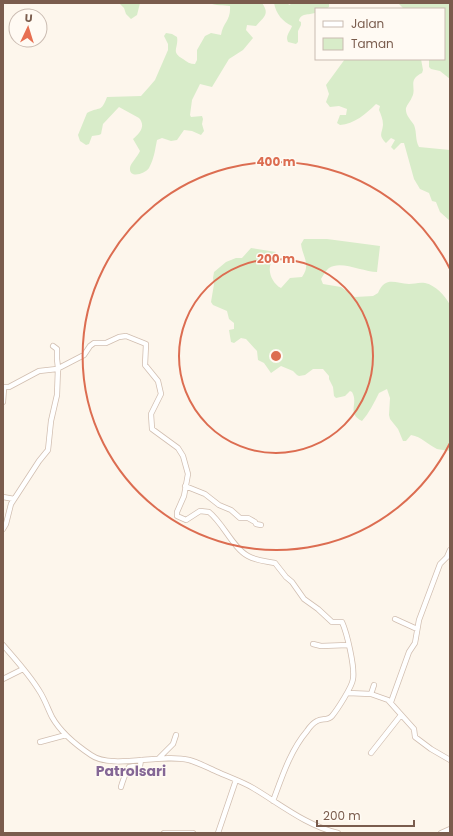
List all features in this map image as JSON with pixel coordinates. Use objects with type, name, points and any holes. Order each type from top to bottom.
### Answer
[{"type":"street","points":[[3,402],[4,388],[9,387],[39,371],[58,368],[82,356],[94,343],[106,343],[119,337],[126,336],[146,344],[145,365],[158,380],[161,395],[152,414],[152,428],[153,431],[178,448],[182,453],[188,474],[184,496],[176,512],[177,516],[186,520],[200,511],[210,512],[219,521],[241,551],[247,556],[256,560],[275,563],[292,582],[304,599],[332,622],[342,622],[345,630],[353,677],[348,693],[332,716],[314,723],[299,742],[283,774],[273,800]]},
{"type":"street","points":[[3,529],[6,524],[10,504],[48,450],[51,421],[56,404],[58,368],[57,349],[53,346]]},
{"type":"street","points":[[185,486],[205,494],[219,505],[231,510],[240,518],[248,518],[259,526],[261,525]]},
{"type":"street","points":[[3,497],[14,499]]},
{"type":"street","points":[[391,702],[409,652],[415,643],[418,620],[440,564],[447,557],[450,550]]},
{"type":"street","points":[[395,620],[417,629]]},
{"type":"street","points":[[313,644],[321,646],[348,645]]},
{"type":"street","points":[[3,645],[40,692],[56,723],[66,735],[83,750],[98,759],[109,762],[159,758],[188,760],[247,784],[310,823],[326,830],[338,833]]},
{"type":"street","points":[[3,679],[23,669]]},
{"type":"street","points":[[371,694],[374,685]]},
{"type":"street","points":[[348,693],[371,694],[384,697],[391,702],[414,729],[415,737],[431,749],[450,760]]},
{"type":"street","points":[[371,753],[400,714]]},
{"type":"street","points":[[40,742],[66,735]]},
{"type":"street","points":[[159,758],[173,744],[176,735]]},
{"type":"street","points":[[121,787],[127,770],[130,767],[140,766],[141,760]]},
{"type":"street","points":[[218,833],[236,780]]},
{"type":"street","points":[[441,833],[450,829]]},
{"type":"street","points":[[164,833],[193,833]]},
{"type":"green space","points":[[119,3],[140,3],[137,15],[131,19]]},
{"type":"green space","points":[[210,3],[262,3],[266,13],[264,18],[256,26],[247,25],[246,30],[253,38],[243,50],[229,59],[212,87],[200,84],[192,100],[190,115],[191,117],[202,116],[204,131],[201,135],[192,131],[184,130],[177,140],[171,141],[162,138],[157,140],[149,168],[141,174],[132,173],[130,168],[140,151],[133,139],[140,132],[142,124],[139,118],[119,107],[103,124],[101,134],[92,136],[89,144],[86,145],[80,141],[78,135],[87,113],[100,108],[107,97],[141,96],[155,80],[168,50],[168,44],[164,36],[166,33],[177,37],[177,54],[187,62],[195,64],[197,60],[197,50],[205,36],[211,33],[221,35],[230,11],[230,6]]},
{"type":"green space","points":[[274,3],[286,3],[290,5],[291,3],[329,3],[328,8],[315,8],[315,13],[305,15],[300,18],[299,21],[301,22],[301,25],[298,31],[298,42],[296,44],[288,42],[287,40],[287,36],[292,26],[280,17],[276,11]]},
{"type":"green space","points":[[398,3],[450,3],[450,79],[440,71],[429,67],[429,60],[445,60],[445,8],[403,8]]},
{"type":"green space","points":[[344,60],[421,60],[423,70],[422,73],[415,78],[413,94],[406,111],[414,125],[419,147],[450,150],[450,221],[440,212],[436,202],[432,201],[429,193],[420,189],[414,179],[404,143],[401,143],[394,150],[391,147],[395,140],[391,138],[386,143],[382,138],[381,134],[383,123],[379,110],[380,106],[376,104],[355,121],[340,125],[337,123],[340,115],[346,115],[347,109],[339,106],[330,107],[326,102],[329,94],[326,85]]},
{"type":"green space","points":[[304,239],[327,239],[380,246],[377,272],[340,265],[334,266],[328,269],[321,279],[323,284],[341,287],[355,297],[373,296],[378,293],[387,282],[409,284],[425,283],[436,288],[448,301],[450,305],[450,451],[437,449],[421,439],[411,435],[406,441],[403,441],[398,429],[390,419],[390,398],[387,389],[379,393],[362,421],[355,415],[354,396],[352,392],[350,391],[345,396],[336,398],[334,396],[333,387],[329,376],[323,369],[313,369],[305,375],[299,376],[293,371],[281,366],[271,373],[264,363],[258,360],[257,351],[246,339],[241,338],[234,343],[231,342],[229,330],[234,329],[234,323],[229,319],[227,311],[213,305],[211,302],[214,272],[226,262],[236,258],[242,258],[251,248],[276,252],[270,266],[270,274],[273,281],[281,288],[290,278],[302,277],[305,272],[306,261],[301,244]]},
{"type":"district","name":"Patrolsari","points":[[131,771]]}]
